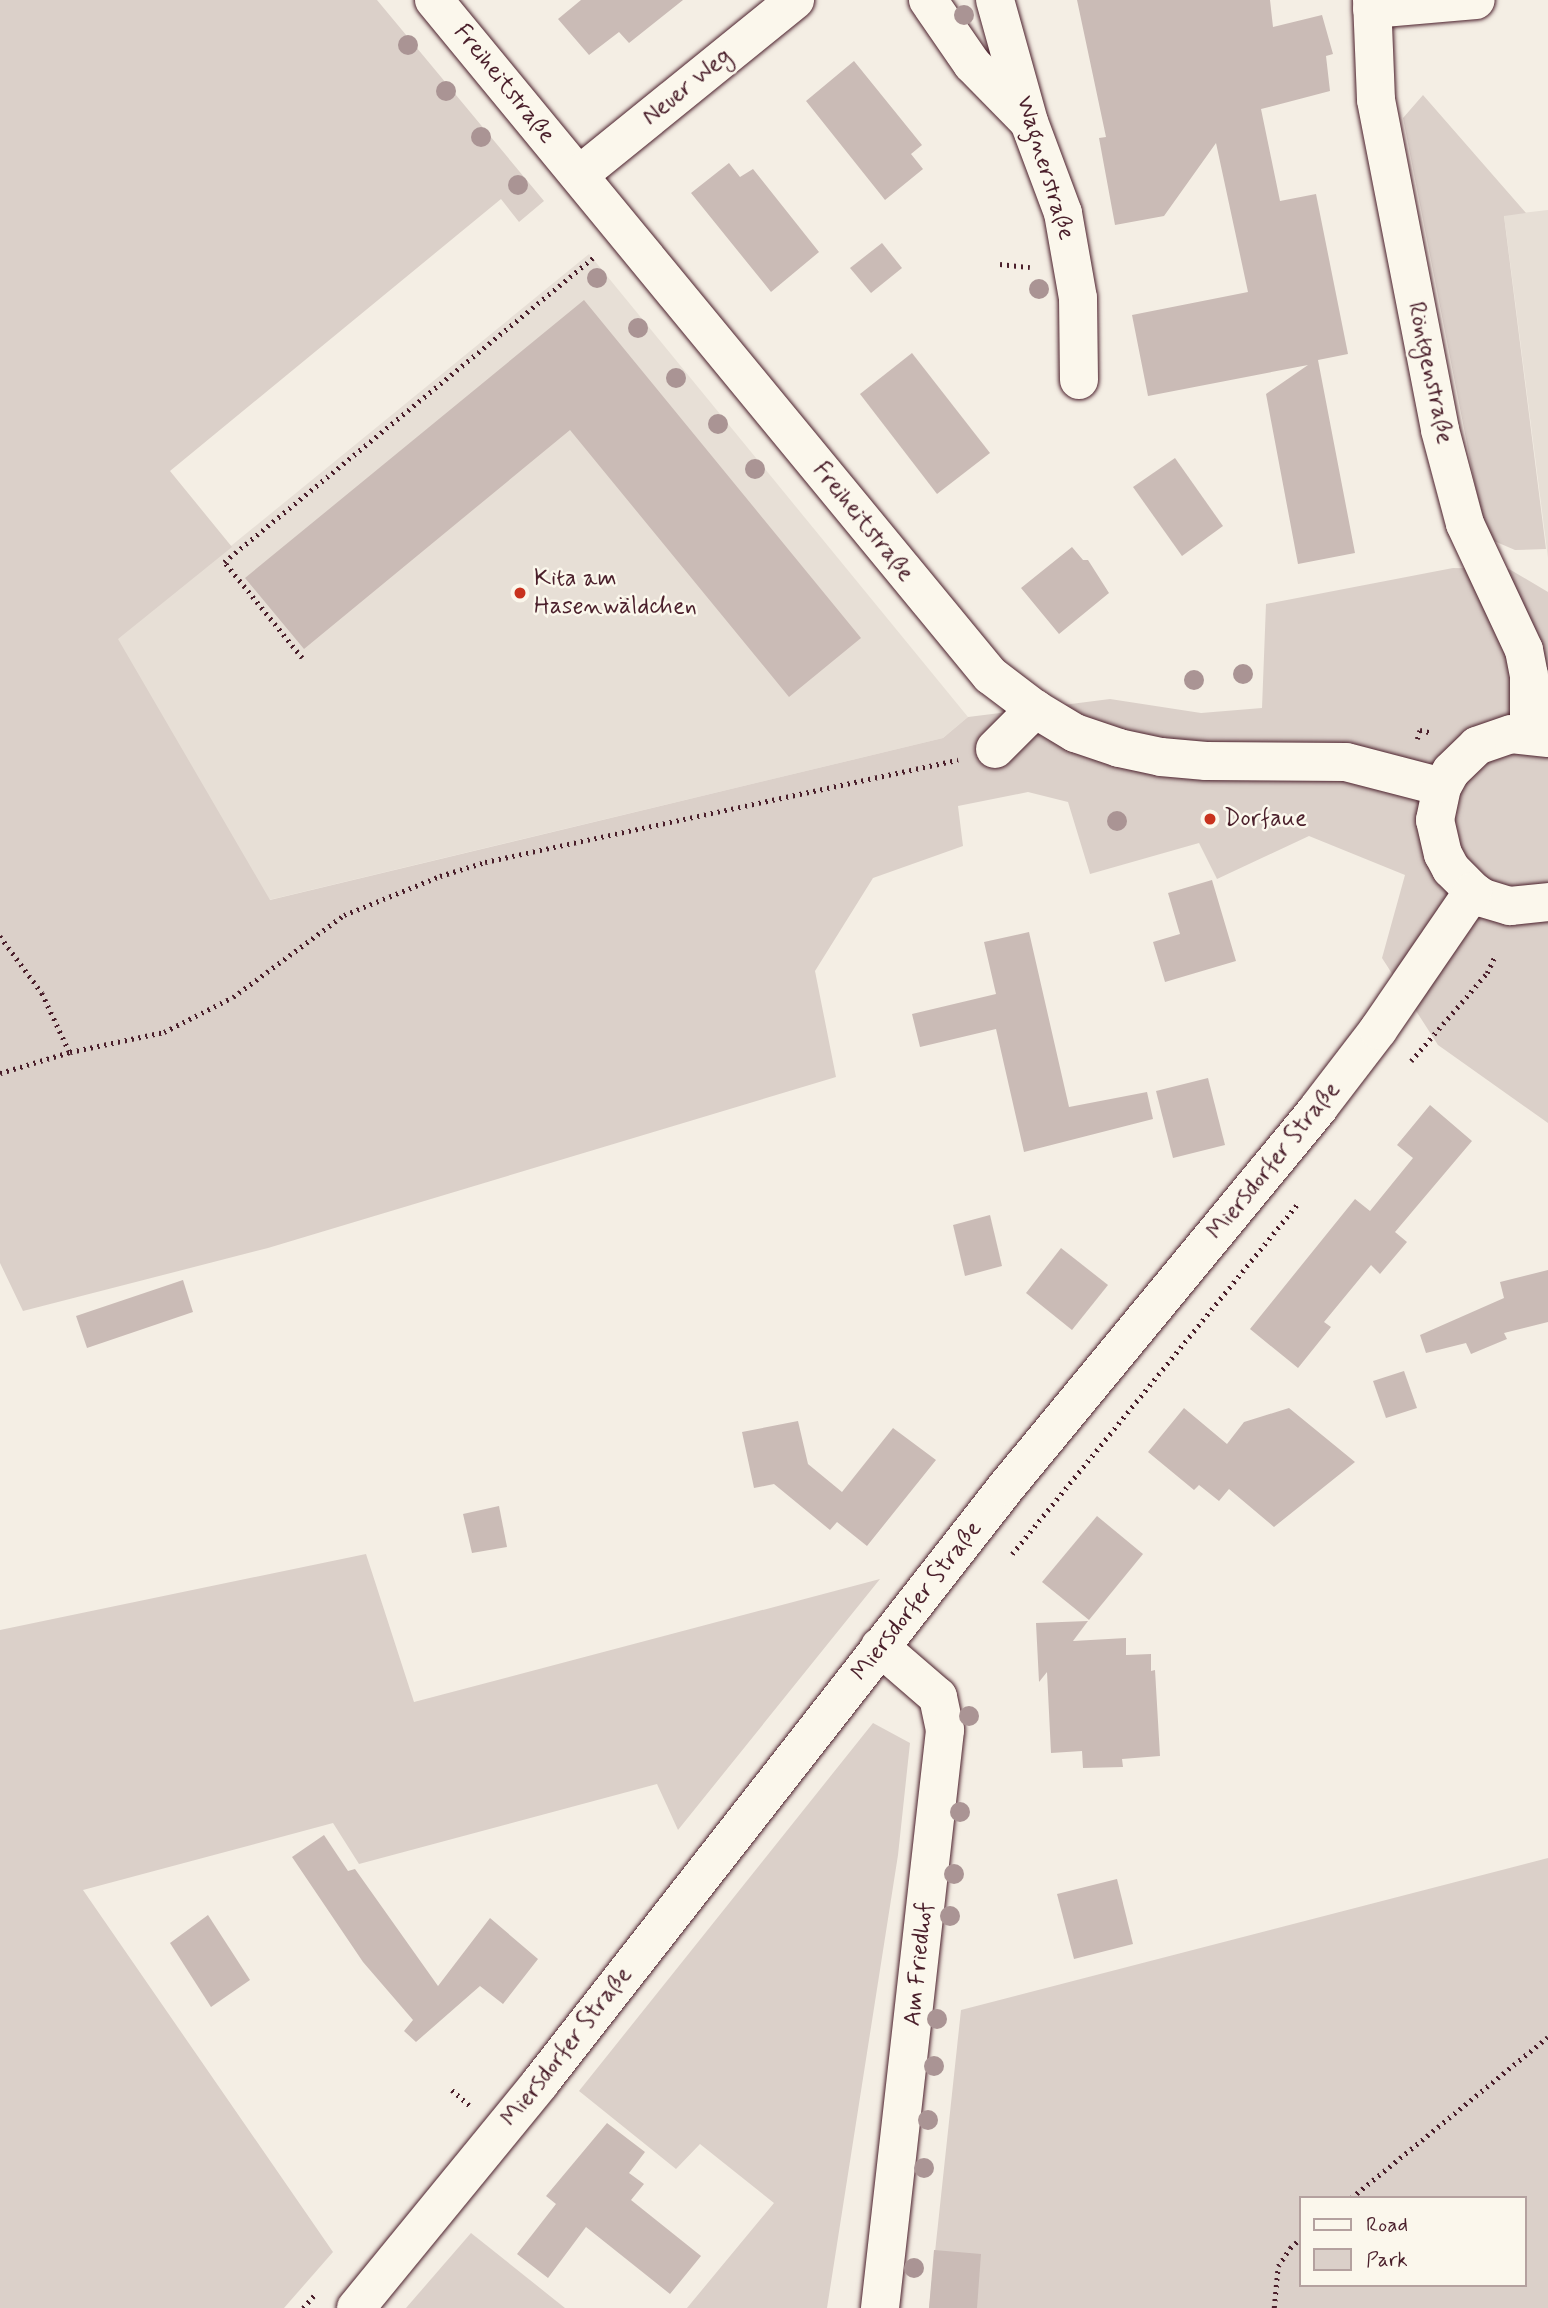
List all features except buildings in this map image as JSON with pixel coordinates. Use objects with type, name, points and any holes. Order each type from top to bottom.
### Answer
[{"type":"street","name":"Freiheitstraße","points":[[434,0],[990,675],[1035,709],[1074,733],[1161,757],[1346,762],[1442,787]]},
{"type":"street","name":"Neuer Weg","points":[[579,175],[795,0]]},
{"type":"street","points":[[928,0],[972,64],[1029,122]]},
{"type":"street","name":"Wagnerstraße","points":[[995,0],[1029,122],[1063,213],[1078,298],[1079,380]]},
{"type":"street","points":[[1372,5],[1476,0]]},
{"type":"street","name":"Röntgenstraße","points":[[1372,5],[1376,100],[1440,430],[1465,524],[1524,650],[1539,736]]},
{"type":"street","points":[[995,749],[1035,709]]},
{"type":"street","points":[[1539,736],[1511,734],[1477,746],[1451,771],[1442,787],[1435,820],[1437,838],[1451,869],[1473,891],[1483,898],[1510,906],[1548,902]]},
{"type":"street","name":"Miersdorfer Straße","points":[[356,2308],[540,2083],[1007,1486],[1319,1107],[1378,1030],[1473,891]]},
{"type":"street","name":"Am Friedhof","points":[[880,1647],[938,1697],[945,1730],[880,2308]]},
{"type":"path","points":[[302,658],[224,562],[599,253]]},
{"type":"path","points":[[0,1073],[69,1052],[132,1041],[194,1018],[254,982],[344,915],[440,876],[485,862],[675,820],[927,769],[995,749]]},
{"type":"path","points":[[0,936],[42,993],[69,1052]]},
{"type":"path","points":[[1353,2196],[1548,2037]]},
{"type":"path","points":[[1274,2308],[1278,2266],[1300,2239]]},
{"type":"shaded area","points":[[1548,210],[1548,558],[1504,215]]},
{"type":"shaded area","name":"Kita am Hasenwäldchen","points":[[589,254],[968,717],[943,738],[269,900],[117,639]]},
{"type":"green space","points":[[0,0],[377,0],[544,201],[519,222],[501,199],[170,471],[232,547],[118,639],[270,900],[943,738],[968,717],[1110,699],[1201,713],[1262,708],[1266,604],[1453,568],[1509,569],[1548,592],[1548,1123],[1438,1045],[1382,958],[1405,875],[1309,836],[1217,879],[1199,843],[1090,874],[1068,802],[1028,792],[958,806],[963,846],[873,878],[815,971],[836,1077],[268,1248],[23,1311],[0,1263]]},
{"type":"green space","points":[[1423,95],[1526,213],[1504,216],[1546,549],[1515,550],[1494,541],[1480,510],[1403,118]]},
{"type":"green space","points":[[366,1554],[414,1702],[880,1579],[678,1830],[657,1784],[359,1864],[333,1823],[83,1890],[333,2252],[284,2308],[0,2308],[0,1630]]},
{"type":"green space","points":[[873,1723],[910,1743],[898,1855],[827,2308],[687,2308],[774,2203],[700,2144],[676,2169],[579,2091]]},
{"type":"green space","points":[[1548,1858],[1548,2308],[929,2308],[961,2010]]},
{"type":"green space","points":[[471,2233],[565,2308],[406,2308]]},
{"type":"place","name":"Kita am Hasenwäldchen","points":[[520,593]]},
{"type":"place","name":"Dorfaue","points":[[1210,819]]}]
